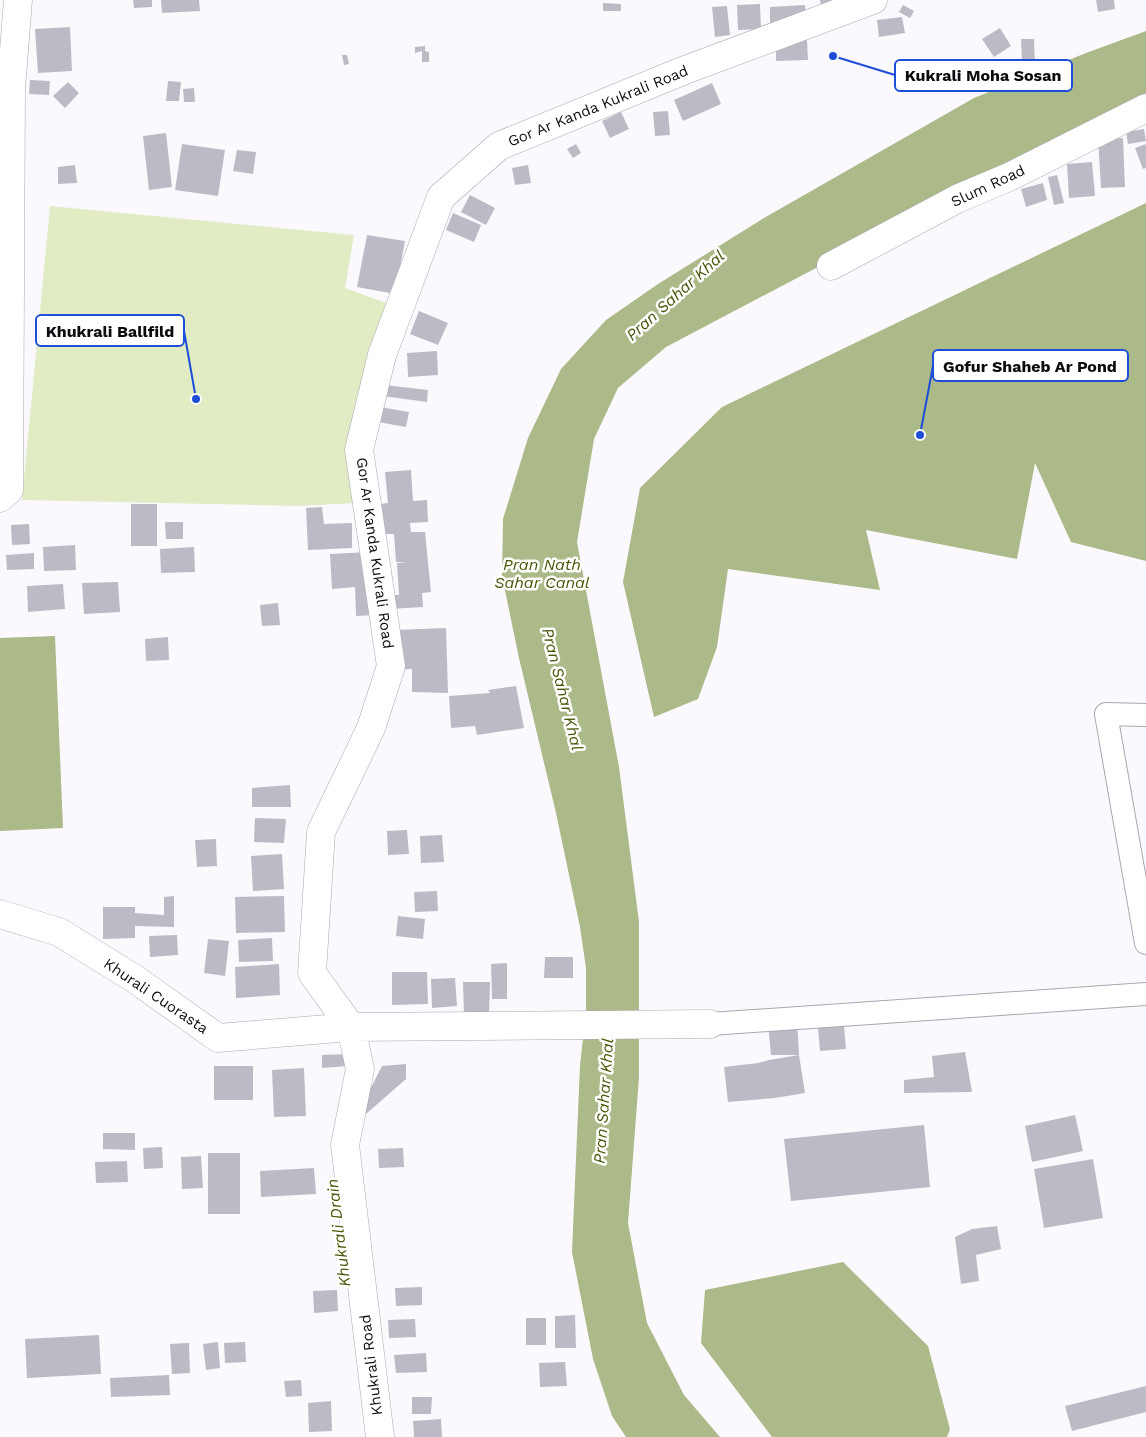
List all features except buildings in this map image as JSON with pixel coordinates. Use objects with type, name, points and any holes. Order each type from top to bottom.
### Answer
[{"type":"street","points":[[0,498],[9,490],[11,88],[18,0]]},
{"type":"street","name":"Gor Ar Kanda Kukrali Road","points":[[351,1027],[312,973],[321,832],[371,728],[392,666],[359,450],[382,356],[441,196],[499,146],[686,70],[873,0]]},
{"type":"street","name":"Slum Road","points":[[831,266],[957,199],[1009,177],[1146,108]]},
{"type":"street","points":[[1146,715],[1106,714],[1146,944]]},
{"type":"street","name":"Khurali Cuorasta","points":[[0,914],[59,932],[135,979],[218,1038],[351,1027]]},
{"type":"street","points":[[351,1027],[710,1024],[1146,994]]},
{"type":"street","name":"Khukrali Road","points":[[351,1027],[360,1069],[345,1145],[380,1437]]},
{"type":"shaded area","points":[[50,206],[354,235],[345,288],[389,304],[355,503],[298,506],[22,500]]},
{"type":"water","name":"Pran Nath Sahar Canal","points":[[1146,31],[1146,106],[1002,170],[666,347],[618,388],[594,439],[577,542],[619,767],[639,922],[639,1077],[628,1223],[647,1323],[684,1395],[720,1437],[626,1437],[612,1416],[593,1359],[572,1252],[580,1065],[586,1013],[586,968],[580,927],[556,813],[519,658],[502,576],[503,519],[528,438],[561,369],[606,320],[658,284],[764,218],[974,98]]},
{"type":"water","points":[[1146,203],[1146,561],[1071,542],[1035,463],[1017,559],[866,530],[880,590],[728,569],[717,647],[698,699],[654,717],[623,582],[640,488],[722,407]]},
{"type":"water","points":[[55,636],[63,828],[0,831],[0,638]]},
{"type":"water","points":[[843,1262],[928,1346],[950,1429],[947,1437],[772,1437],[701,1343],[705,1290]]},
{"type":"place","name":"Kukrali Moha Sosan","points":[[833,56]]},
{"type":"place","name":"Khukrali Ballfild","points":[[196,399]]},
{"type":"place","name":"Gofur Shaheb Ar Pond","points":[[920,435]]},
{"type":"water label","name":"Pran Sahar Khal","points":[[675,295]]},
{"type":"water label","name":"Pran Sahar Khal","points":[[563,689]]},
{"type":"water label","name":"Pran Sahar Khal","points":[[603,1101]]},
{"type":"water label","name":"Khukrali Drain","points":[[338,1233]]}]
